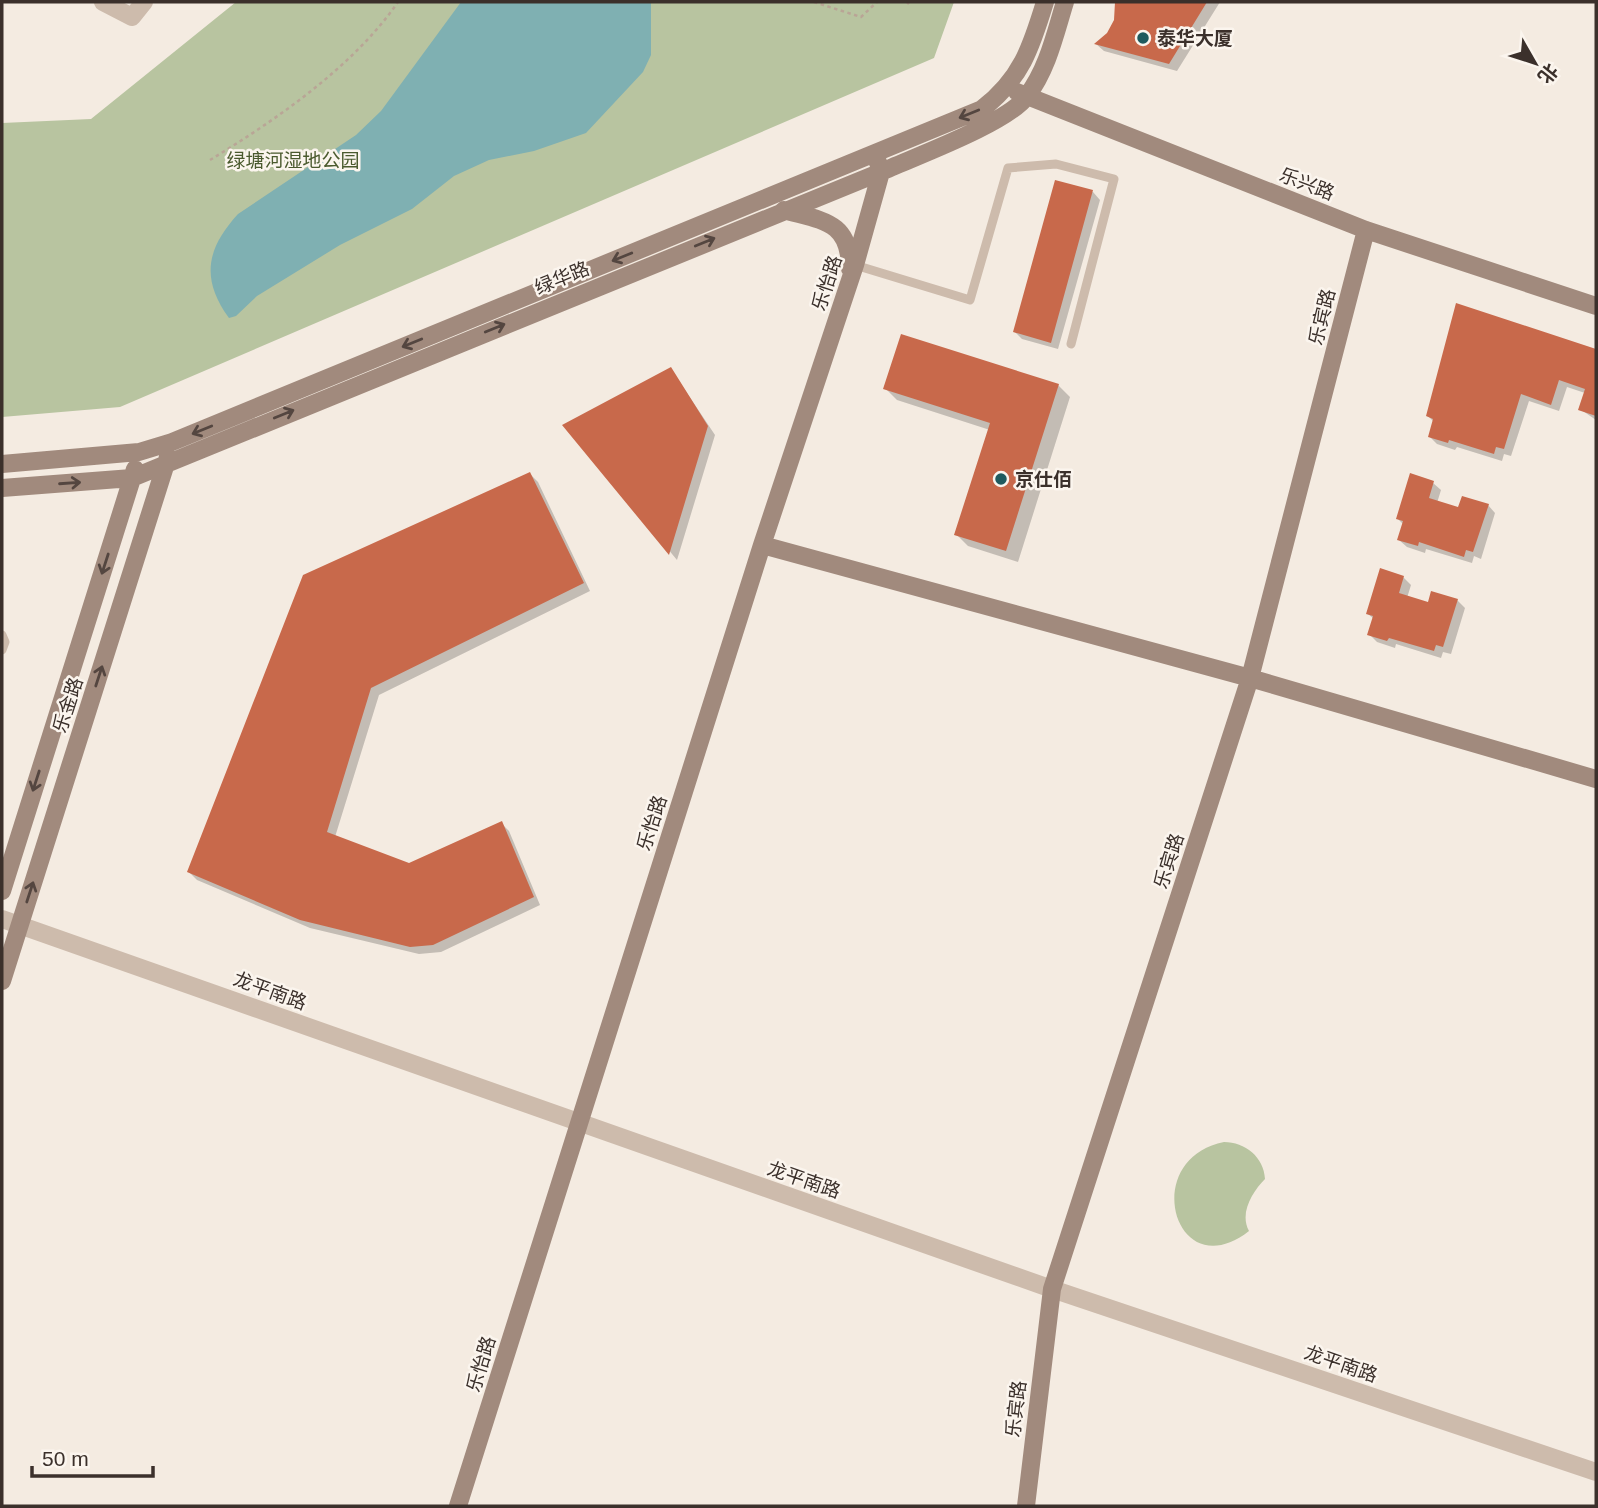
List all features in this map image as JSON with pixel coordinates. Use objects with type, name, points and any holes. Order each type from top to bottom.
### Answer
[{"type":"street","points":[[103,2],[132,17],[144,2]]},
{"type":"street","name":"绿华路","points":[[2,464],[139,452],[172,442],[982,109],[1008,87],[1019,72],[1045,2]]},
{"type":"street","name":"绿华路","points":[[2,488],[132,478],[881,172],[994,120],[1027,98],[1045,66],[1065,2]]},
{"type":"street","name":"乐兴路","points":[[1008,87],[1027,98],[1366,230],[1596,306]]},
{"type":"street","points":[[875,153],[881,172]]},
{"type":"street","name":"乐怡路","points":[[458,1506],[762,544],[853,273],[881,172]]},
{"type":"street","points":[[784,210],[833,225],[843,233],[853,273]]},
{"type":"street","name":"乐宾路","points":[[1026,1506],[1052,1289],[1250,678],[1366,230]]},
{"type":"street","name":"乐金路","points":[[2,981],[172,442]]},
{"type":"street","name":"乐金路","points":[[2,891],[139,452]]},
{"type":"street","points":[[762,544],[1250,678],[1596,779]]},
{"type":"street","name":"龙平南路","points":[[2,919],[1052,1289],[1596,1472]]},
{"type":"lane","points":[[853,273],[970,300],[1008,168],[1056,164],[1114,179],[1071,344]]},
{"type":"lane","points":[[2,635],[5,642],[2,650]]},
{"type":"path","points":[[210,160],[238,143],[363,46],[398,2]]},
{"type":"path","points":[[814,2],[861,17],[877,2]]},
{"type":"green space","name":"绿塘河湿地公园","points":[[236,2],[954,2],[934,58],[120,407],[2,417],[2,123],[91,119]]},
{"type":"green space","points":[[1224,1142],[1239,1145],[1252,1152],[1261,1164],[1265,1179],[1249,1203],[1246,1224],[1249,1231],[1223,1245],[1202,1244],[1186,1233],[1176,1215],[1175,1193],[1181,1171],[1197,1153]]},
{"type":"water","points":[[461,2],[651,2],[651,55],[643,72],[586,133],[534,151],[489,160],[454,176],[412,209],[340,245],[257,296],[236,316],[229,318],[214,290],[211,276],[211,264],[219,239],[238,214],[356,135],[381,111]]},
{"type":"building","name":"泰华大厦","points":[[1115,2],[1207,2],[1169,64],[1094,44],[1107,33],[1114,20]]},
{"type":"building","points":[[1055,180],[1093,190],[1051,343],[1013,332]]},
{"type":"building","points":[[1456,303],[1596,349],[1596,416],[1578,410],[1585,389],[1559,380],[1551,405],[1521,394],[1504,449],[1496,447],[1494,454],[1449,440],[1448,443],[1428,437],[1433,419],[1426,416]]},
{"type":"building","name":"京仕佰","points":[[901,334],[1059,384],[1006,551],[954,535],[990,423],[883,389]]},
{"type":"building","points":[[671,367],[708,426],[669,555],[562,425]]},
{"type":"building","points":[[530,472],[584,583],[371,688],[327,832],[409,863],[502,821],[534,897],[433,945],[410,947],[300,920],[187,872],[303,575]]},
{"type":"building","points":[[1410,473],[1434,481],[1429,498],[1458,507],[1462,496],[1489,504],[1473,552],[1466,550],[1464,557],[1419,542],[1418,546],[1397,540],[1403,521],[1396,519]]},
{"type":"building","points":[[1380,568],[1404,576],[1399,593],[1428,602],[1431,591],[1458,599],[1443,647],[1436,645],[1434,651],[1389,638],[1387,641],[1367,635],[1373,616],[1366,614]]},
{"type":"place","name":"泰华大厦","points":[[1143,38]]},
{"type":"place","name":"京仕佰","points":[[1001,479]]}]
